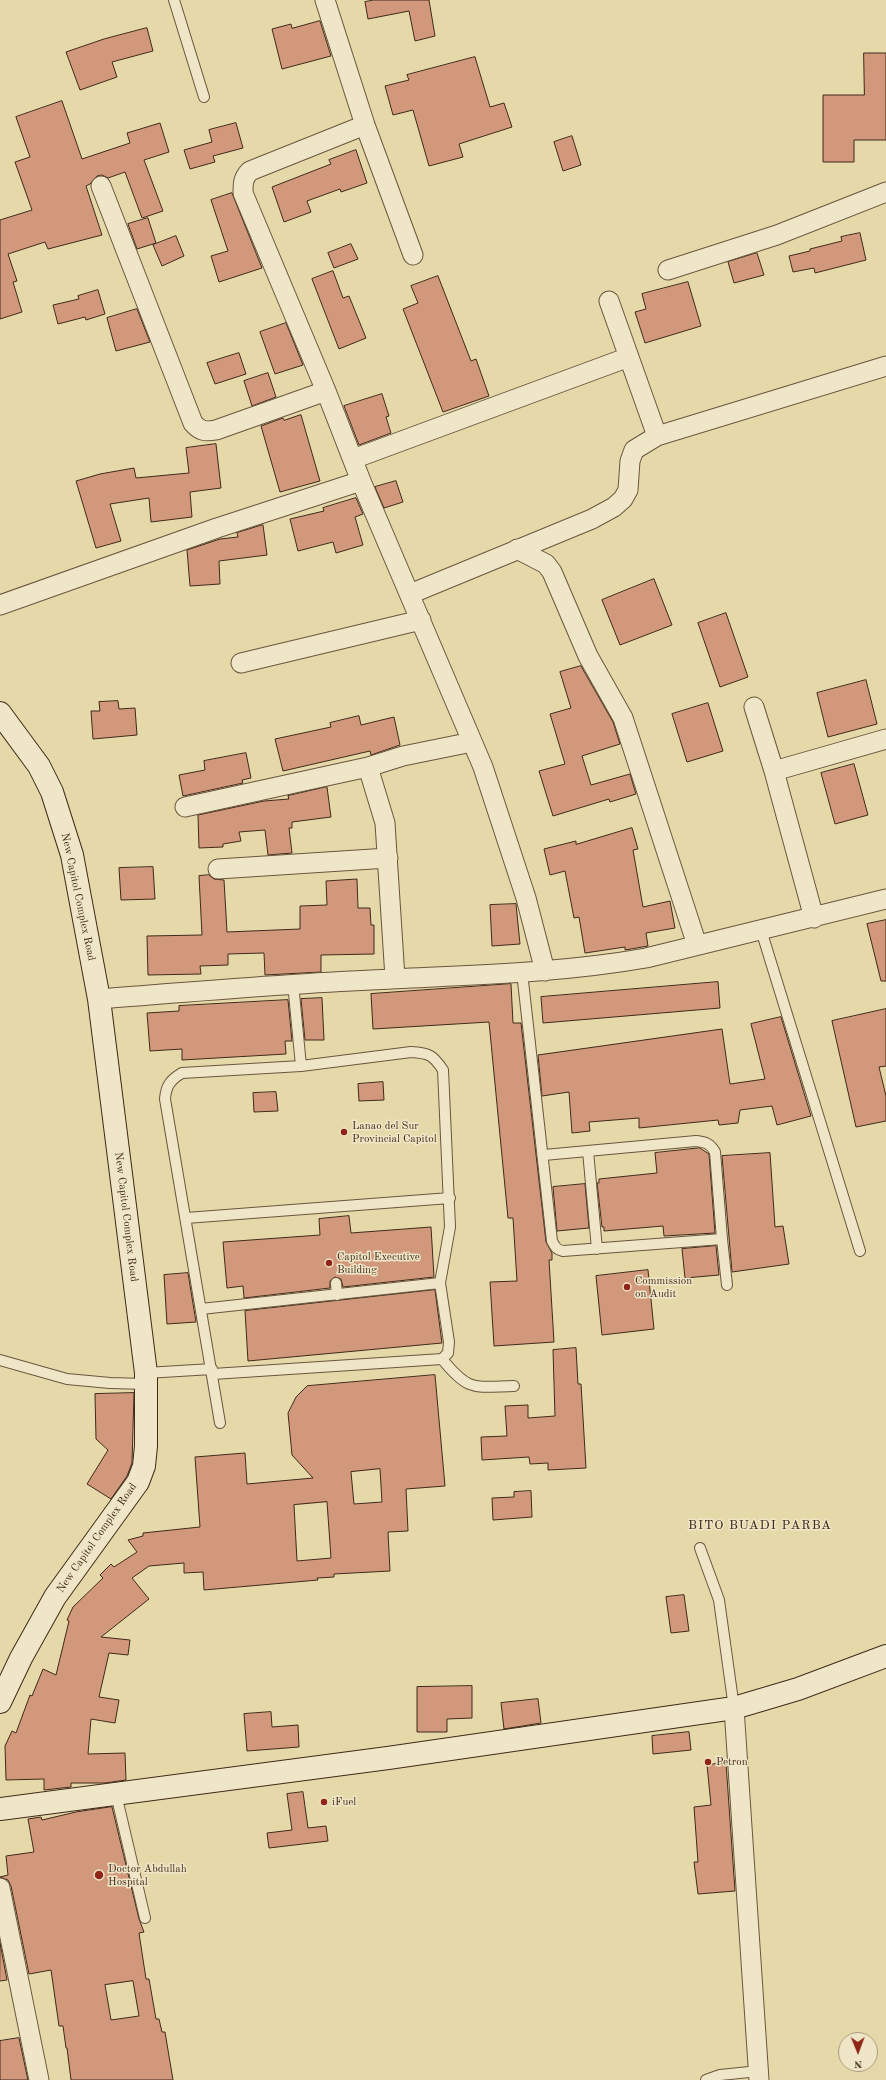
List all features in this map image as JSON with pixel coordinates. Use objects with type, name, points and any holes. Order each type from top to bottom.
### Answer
[{"type":"main road","name":"New Capitol Complex Road","points":[[0,713],[38,766],[52,792],[72,855],[99,999],[146,1378],[146,1446],[144,1466],[138,1482],[55,1597],[21,1658],[0,1702]]},
{"type":"main road","points":[[0,1809],[533,1738],[734,1708],[798,1689],[886,1656]]},
{"type":"street","points":[[325,0],[365,125],[413,255]]},
{"type":"street","points":[[365,125],[250,171],[245,176],[243,193],[362,481],[483,767],[526,898],[545,971]]},
{"type":"street","points":[[101,186],[193,423],[199,429],[207,432],[216,430],[326,391]]},
{"type":"street","points":[[668,270],[777,235],[886,192]]},
{"type":"street","points":[[609,301],[657,436]]},
{"type":"street","points":[[353,459],[630,357]]},
{"type":"street","points":[[410,594],[592,519],[614,507],[623,499],[628,490],[630,461],[634,450],[657,436],[886,366]]},
{"type":"street","points":[[0,605],[210,530],[362,481]]},
{"type":"street","points":[[517,549],[546,564],[552,572],[588,656],[623,718],[697,945]]},
{"type":"street","points":[[241,663],[422,620]]},
{"type":"street","points":[[754,707],[774,771],[814,918]]},
{"type":"street","points":[[774,771],[886,739]]},
{"type":"street","points":[[185,807],[368,767],[403,756],[472,742]]},
{"type":"street","points":[[368,767],[385,823],[395,978]]},
{"type":"street","points":[[218,869],[388,858]]},
{"type":"street","points":[[99,999],[293,984],[545,971],[608,964],[646,958],[814,918],[886,899]]},
{"type":"street","points":[[734,1708],[759,2075]]},
{"type":"street","points":[[0,1888],[39,2080]]},
{"type":"lane","points":[[174,0],[204,97]]},
{"type":"lane","points":[[761,930],[860,1251]]},
{"type":"lane","points":[[522,972],[544,1155],[552,1241],[554,1246],[558,1250],[563,1251],[722,1239]]},
{"type":"lane","points":[[293,984],[301,1066]]},
{"type":"lane","points":[[0,1360],[67,1380],[110,1384],[146,1378],[213,1371],[442,1359],[448,1354],[449,1342],[440,1283],[450,1227],[450,1198],[443,1070],[436,1060],[428,1053],[411,1052],[301,1066],[182,1073],[173,1078],[166,1087],[165,1100],[186,1218],[200,1309],[213,1371],[220,1423]]},
{"type":"lane","points":[[544,1155],[696,1141],[705,1142],[711,1146],[715,1152],[727,1285]]},
{"type":"lane","points":[[588,1151],[597,1249]]},
{"type":"lane","points":[[186,1218],[328,1213],[450,1198]]},
{"type":"lane","points":[[336,1283],[337,1295]]},
{"type":"lane","points":[[200,1309],[440,1283]]},
{"type":"lane","points":[[442,1359],[457,1377],[467,1384],[479,1387],[514,1386]]},
{"type":"lane","points":[[700,1548],[719,1600],[734,1708]]},
{"type":"lane","points":[[116,1794],[145,1918]]},
{"type":"lane","points":[[706,2080],[720,2075],[759,2075]]},
{"type":"building","points":[[374,0],[429,0],[435,36],[415,41],[409,11],[368,19],[365,2]]},
{"type":"building","points":[[320,21],[331,56],[282,69],[272,29],[291,24],[292,28]]},
{"type":"building","points":[[147,28],[153,51],[112,62],[117,77],[80,90],[66,52],[104,39]]},
{"type":"building","points":[[864,53],[886,53],[886,140],[854,140],[854,162],[823,162],[823,95],[864,95]]},
{"type":"building","points":[[475,57],[490,107],[504,103],[512,127],[459,144],[463,157],[429,166],[413,110],[393,115],[385,86],[409,80],[407,75]]},
{"type":"building","points":[[62,101],[82,159],[130,143],[127,133],[160,123],[169,152],[144,160],[163,211],[142,218],[125,172],[108,178],[102,175],[97,176],[90,184],[86,186],[102,235],[48,249],[45,242],[8,254],[17,281],[13,282],[22,312],[0,319],[0,220],[32,210],[15,162],[30,157],[16,117]]},
{"type":"building","points":[[236,123],[243,148],[213,156],[215,162],[190,169],[184,150],[212,142],[209,130]]},
{"type":"building","points":[[572,136],[581,165],[563,171],[554,142]]},
{"type":"building","points":[[356,150],[367,183],[341,192],[340,189],[307,201],[311,212],[284,222],[272,187],[331,164],[329,160]]},
{"type":"building","points":[[232,193],[262,268],[219,282],[211,256],[228,251],[211,200]]},
{"type":"building","points":[[148,218],[156,243],[137,249],[128,224]]},
{"type":"building","points":[[860,233],[866,260],[815,273],[814,268],[793,272],[789,256],[842,241],[841,237]]},
{"type":"building","points":[[176,236],[184,256],[162,266],[153,245]]},
{"type":"building","points":[[351,244],[358,259],[334,268],[328,253]]},
{"type":"building","points":[[757,253],[764,275],[734,283],[728,262]]},
{"type":"building","points":[[333,271],[343,298],[349,296],[366,338],[339,349],[312,279]]},
{"type":"building","points":[[438,276],[471,361],[476,359],[489,396],[443,412],[403,309],[418,303],[411,286]]},
{"type":"building","points":[[688,282],[701,326],[645,343],[635,312],[646,309],[642,294]]},
{"type":"building","points":[[98,290],[105,314],[86,320],[85,317],[58,324],[53,305],[79,299],[78,296]]},
{"type":"building","points":[[137,309],[150,342],[116,351],[107,318]]},
{"type":"building","points":[[286,323],[303,365],[275,374],[260,332]]},
{"type":"building","points":[[239,353],[246,374],[215,384],[207,363]]},
{"type":"building","points":[[268,373],[276,397],[252,406],[244,381]]},
{"type":"building","points":[[382,394],[389,416],[386,417],[391,433],[359,445],[344,406]]},
{"type":"building","points":[[301,415],[320,481],[280,492],[261,426],[283,418],[284,420]]},
{"type":"building","points":[[216,444],[221,488],[190,492],[192,517],[151,522],[149,498],[110,504],[121,541],[96,548],[76,481],[100,474],[134,468],[136,478],[189,473],[186,448]]},
{"type":"building","points":[[396,481],[403,502],[384,508],[375,487]]},
{"type":"building","points":[[356,498],[363,514],[355,517],[363,545],[336,553],[333,542],[298,551],[290,519],[324,511],[323,508]]},
{"type":"building","points":[[263,525],[267,555],[219,561],[220,584],[190,586],[187,550],[220,539],[238,537],[237,533]]},
{"type":"building","points":[[654,579],[672,625],[620,645],[602,600]]},
{"type":"building","points":[[726,613],[748,677],[720,687],[698,623]]},
{"type":"building","points":[[581,666],[613,722],[620,744],[582,756],[591,785],[630,774],[636,794],[610,802],[609,799],[553,816],[539,771],[565,764],[550,714],[571,708],[560,672]]},
{"type":"building","points":[[866,680],[877,724],[828,737],[817,693]]},
{"type":"building","points":[[118,701],[119,709],[135,708],[137,735],[93,739],[91,711],[100,711],[99,702]]},
{"type":"building","points":[[708,703],[723,751],[687,762],[672,714]]},
{"type":"building","points":[[359,716],[361,725],[394,717],[400,745],[371,755],[370,751],[283,771],[275,739],[331,727],[330,723]]},
{"type":"building","points":[[246,753],[251,778],[242,780],[243,783],[183,796],[179,775],[205,770],[204,761]]},
{"type":"building","points":[[854,764],[868,815],[835,824],[821,773]]},
{"type":"building","points":[[327,787],[331,817],[292,822],[292,828],[289,828],[292,853],[268,855],[265,830],[239,832],[241,841],[223,844],[223,847],[199,848],[198,815],[264,801],[289,799],[288,796]]},
{"type":"building","points":[[632,828],[638,849],[633,850],[643,907],[670,901],[675,928],[646,933],[648,946],[625,950],[625,947],[585,953],[579,917],[574,918],[565,871],[550,875],[544,849],[576,841],[576,844]]},
{"type":"building","points":[[153,867],[155,899],[121,900],[119,868]]},
{"type":"building","points":[[209,875],[214,879],[224,880],[227,932],[300,929],[300,906],[327,905],[326,881],[357,879],[358,908],[370,908],[371,925],[374,925],[374,954],[321,955],[321,972],[265,975],[264,953],[228,954],[228,965],[200,966],[201,974],[148,975],[147,936],[202,935],[199,876]]},
{"type":"building","points":[[516,904],[520,944],[492,946],[490,905]]},
{"type":"building","points":[[886,920],[886,981],[881,981],[867,924]]},
{"type":"building","points":[[718,982],[720,1008],[543,1023],[541,997]]},
{"type":"building","points":[[511,984],[513,1023],[521,1023],[546,1242],[552,1253],[552,1260],[549,1260],[554,1342],[494,1346],[490,1282],[517,1281],[513,1218],[508,1218],[489,1022],[373,1029],[371,994]]},
{"type":"building","points":[[322,998],[324,1040],[305,1040],[301,999]]},
{"type":"building","points":[[288,1000],[292,1041],[285,1041],[286,1054],[182,1060],[182,1049],[150,1051],[147,1013],[179,1011],[179,1006]]},
{"type":"building","points":[[886,1009],[886,1066],[879,1067],[886,1096],[886,1121],[856,1127],[832,1021]]},
{"type":"building","points":[[781,1017],[811,1116],[777,1125],[772,1106],[740,1110],[738,1123],[719,1125],[718,1120],[639,1128],[639,1118],[589,1122],[590,1131],[572,1133],[569,1092],[542,1096],[538,1055],[722,1029],[730,1084],[765,1079],[751,1024]]},
{"type":"building","points":[[383,1082],[384,1100],[359,1101],[358,1084]]},
{"type":"building","points":[[276,1092],[278,1111],[254,1112],[253,1093]]},
{"type":"building","points":[[700,1148],[709,1154],[715,1233],[664,1236],[663,1226],[604,1231],[604,1227],[602,1227],[597,1183],[599,1183],[599,1179],[657,1173],[655,1153]]},
{"type":"building","points":[[770,1153],[775,1227],[783,1226],[789,1264],[732,1272],[722,1156]]},
{"type":"building","points":[[585,1184],[589,1228],[557,1231],[553,1187]]},
{"type":"building","name":"Capitol Executive Building","points":[[349,1216],[351,1233],[431,1227],[434,1277],[343,1287],[341,1279],[335,1277],[330,1281],[330,1288],[244,1298],[243,1286],[227,1288],[223,1242],[320,1235],[319,1219]]},
{"type":"building","points":[[716,1246],[719,1275],[685,1278],[682,1249]]},
{"type":"building","points":[[648,1270],[654,1329],[602,1335],[596,1276]]},
{"type":"building","points":[[188,1273],[196,1322],[167,1324],[164,1275]]},
{"type":"building","points":[[435,1290],[442,1343],[248,1361],[245,1311]]},
{"type":"building","points":[[576,1348],[578,1384],[581,1384],[586,1468],[548,1470],[548,1463],[530,1464],[529,1457],[482,1460],[481,1437],[507,1436],[505,1406],[528,1405],[528,1418],[555,1416],[553,1350]]},
{"type":"building","points":[[435,1375],[445,1486],[406,1489],[408,1531],[388,1532],[390,1571],[334,1574],[334,1577],[317,1578],[318,1580],[204,1590],[203,1572],[184,1573],[184,1563],[149,1566],[132,1578],[149,1599],[101,1637],[130,1640],[128,1655],[109,1653],[99,1697],[119,1700],[115,1723],[91,1719],[88,1754],[125,1753],[126,1780],[105,1783],[71,1783],[71,1787],[44,1790],[44,1779],[6,1780],[5,1746],[12,1731],[16,1733],[30,1695],[32,1696],[43,1669],[56,1675],[69,1621],[67,1620],[73,1607],[103,1578],[100,1575],[111,1564],[114,1567],[137,1552],[128,1540],[143,1536],[143,1533],[200,1527],[195,1457],[245,1453],[247,1484],[313,1478],[292,1455],[288,1413],[296,1397],[307,1386]],"holes":[[[380,1469],[382,1502],[354,1504],[351,1472]],[[327,1502],[331,1558],[297,1561],[294,1505]]]},
{"type":"building","points":[[134,1393],[132,1463],[127,1476],[111,1499],[87,1484],[108,1450],[96,1439],[95,1394]]},
{"type":"building","points":[[531,1491],[532,1517],[493,1520],[492,1498],[514,1497],[514,1492]]},
{"type":"building","points":[[684,1595],[689,1631],[671,1633],[666,1597]]},
{"type":"building","points":[[472,1686],[472,1718],[447,1719],[447,1732],[417,1732],[417,1687]]},
{"type":"building","points":[[538,1699],[541,1723],[504,1729],[501,1703]]},
{"type":"building","points":[[271,1712],[272,1727],[298,1725],[299,1747],[247,1751],[244,1714]]},
{"type":"building","points":[[689,1732],[691,1750],[653,1754],[652,1736]]},
{"type":"building","points":[[726,1763],[735,1891],[698,1894],[694,1862],[698,1862],[694,1807],[711,1805],[707,1765]]},
{"type":"building","points":[[303,1792],[308,1828],[326,1826],[328,1841],[269,1848],[267,1833],[292,1830],[287,1794]]},
{"type":"building","points":[[112,1807],[139,1919],[144,1932],[139,1933],[146,1979],[149,1979],[156,2019],[159,2019],[162,2032],[165,2032],[173,2080],[71,2080],[63,2026],[59,2026],[51,1970],[29,1974],[11,1886],[8,1880],[0,1877],[8,1875],[6,1856],[34,1852],[28,1819],[41,1817],[42,1820],[76,1812]],"holes":[[[133,1981],[139,2016],[111,2020],[105,1985]]]},
{"type":"building","points":[[0,1943],[7,1980],[0,1981]]},
{"type":"building","points":[[19,2038],[28,2080],[0,2080],[0,2041]]},
{"type":"place","name":"Lanao del Sur Provincial Capitol","points":[[344,1132]]},
{"type":"place","name":"Capitol Executive Building","points":[[329,1263]]},
{"type":"place","name":"Commission on Audit","points":[[627,1287]]},
{"type":"place","name":"Petron","points":[[708,1762]]},
{"type":"place","name":"iFuel","points":[[324,1802]]},
{"type":"place","name":"Doctor Abdullah Hospital","points":[[99,1875]]},
{"type":"district","name":"BITO BUADI PARBA","points":[[760,1526]]}]
